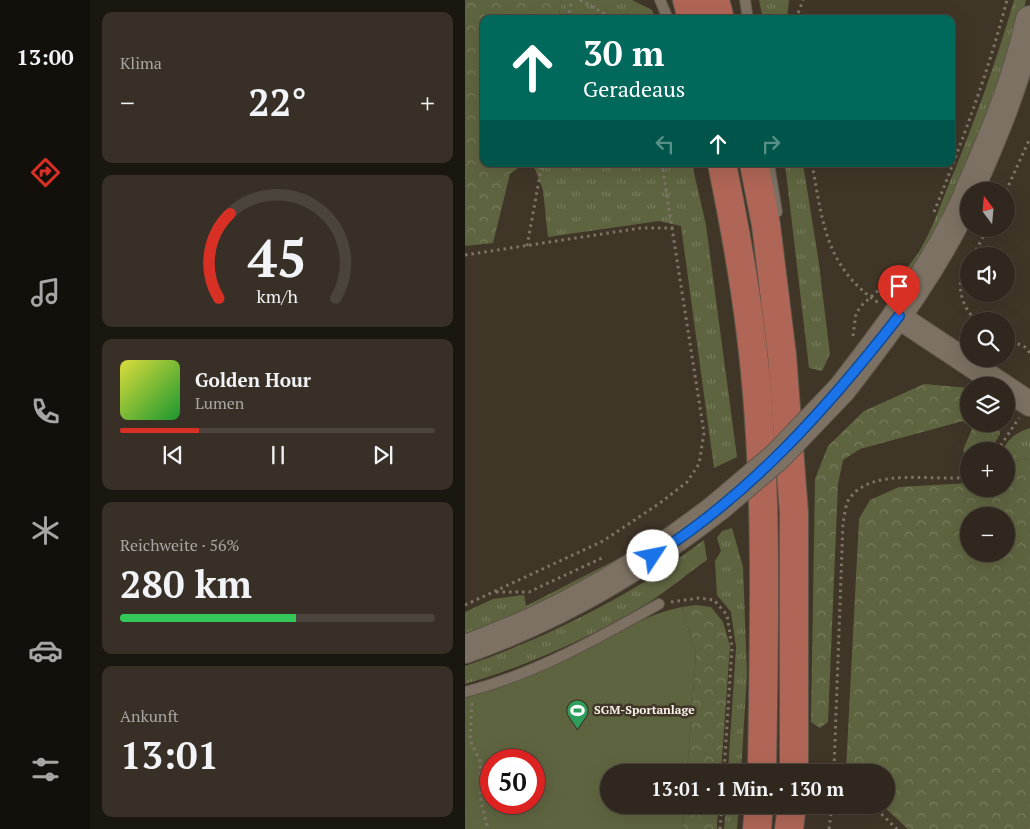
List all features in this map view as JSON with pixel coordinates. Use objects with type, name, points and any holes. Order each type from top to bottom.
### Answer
[{"type":"highway","points":[[687,0],[691,15]]},
{"type":"highway","points":[[715,0],[719,15]]},
{"type":"highway","points":[[755,167],[766,225],[782,355],[795,513],[794,764]]},
{"type":"highway","points":[[718,171],[738,244],[750,329],[758,422],[765,595],[762,764]]},
{"type":"highway","points":[[757,829],[758,814]]},
{"type":"highway","points":[[789,829],[790,814]]},
{"type":"main road","points":[[973,182],[1002,118],[1023,50],[1030,20]]},
{"type":"main road","points":[[465,649],[504,635],[570,604],[667,547],[718,508],[778,456],[842,389],[899,316],[934,260],[960,209]]},
{"type":"street","points":[[899,316],[990,377]]},
{"type":"street","points":[[1015,394],[1029,403]]},
{"type":"lane","points":[[660,0],[666,15]]},
{"type":"lane","points":[[745,0],[747,15]]},
{"type":"lane","points":[[769,167],[779,226]]},
{"type":"lane","points":[[782,262],[782,355]]},
{"type":"lane","points":[[469,691],[504,680],[583,647],[659,604]]},
{"type":"path","points":[[569,15],[572,0]]},
{"type":"path","points":[[580,0],[608,15]]},
{"type":"path","points":[[797,15],[803,0]]},
{"type":"path","points":[[955,157],[977,101],[1007,0]]},
{"type":"path","points":[[1010,182],[1030,138]]},
{"type":"path","points":[[527,246],[541,167]]},
{"type":"path","points":[[465,605],[603,541],[687,482],[699,464],[704,433],[674,228],[663,167]]},
{"type":"path","points":[[813,167],[828,244],[837,262],[870,298],[899,316]]},
{"type":"path","points":[[932,216],[951,167]]},
{"type":"path","points":[[465,255],[641,228],[674,228]]},
{"type":"path","points":[[852,341],[856,313],[900,271]]},
{"type":"path","points":[[1015,342],[1025,347],[1030,353]]},
{"type":"path","points":[[1003,442],[1029,403]]},
{"type":"path","points":[[834,764],[843,522],[848,500],[864,485],[901,477],[960,477]]},
{"type":"path","points":[[495,592],[529,592],[609,554]]},
{"type":"path","points":[[659,604],[699,598],[714,600],[727,615],[732,647],[725,764]]},
{"type":"path","points":[[469,691],[470,740],[480,761],[481,802],[488,829]]},
{"type":"path","points":[[720,829],[721,814]]},
{"type":"path","points":[[829,829],[831,814]]},
{"type":"path","points":[[881,814],[897,829]]},
{"type":"green space","points":[[465,0],[562,0],[559,15],[480,15],[480,167],[519,167],[510,174],[493,243],[465,246]]},
{"type":"green space","points":[[562,0],[632,0],[652,10],[654,15],[559,15]]},
{"type":"green space","points":[[759,0],[789,0],[787,15],[762,15]]},
{"type":"green space","points":[[1014,0],[1026,0],[1008,68],[942,225],[899,291],[889,293],[884,290],[912,261],[932,226],[1000,47]]},
{"type":"green space","points":[[534,167],[693,167],[706,225],[737,457],[714,468],[681,226],[659,221],[548,237],[543,190]]},
{"type":"green space","points":[[785,167],[803,167],[818,257],[830,354],[822,371],[809,368]]},
{"type":"green space","points":[[924,384],[960,387],[960,422],[860,449],[843,460],[838,484],[828,722],[820,728],[811,722],[815,479],[828,446],[864,411]]},
{"type":"green space","points":[[1030,428],[1030,459],[1015,461],[1015,442],[1007,442],[1017,434]]},
{"type":"green space","points":[[971,432],[1000,432],[995,442],[966,442]]},
{"type":"green space","points":[[1030,459],[1030,829],[908,829],[892,814],[895,814],[895,764],[846,764],[859,519],[870,500],[899,487],[960,484],[960,497],[1015,497],[1015,461]]},
{"type":"green space","points":[[732,528],[743,567],[747,674],[741,764],[729,764],[736,647],[731,612],[717,595],[715,561],[721,551],[717,538],[722,531]]},
{"type":"green space","points":[[704,540],[707,560],[648,603],[559,650],[512,669],[465,684],[465,666],[533,640],[599,608],[649,579]]},
{"type":"green space","points":[[635,550],[605,576],[465,637],[465,612],[493,599],[524,595],[526,606]]},
{"type":"green space","points":[[696,605],[711,607],[723,622],[730,646],[722,764],[688,764],[696,655],[682,607]]},
{"type":"green space","name":"SGM-Sportanlage","points":[[682,607],[696,655],[688,764],[600,764],[600,814],[684,814],[683,829],[465,829],[465,698],[539,671],[656,615]]},
{"type":"green space","points":[[684,814],[718,814],[717,829],[683,829]]},
{"type":"green space","points":[[725,814],[738,814],[737,829],[724,829]]},
{"type":"place","name":"SGM-Sportanlage","points":[[578,729]]},
{"type":"route","points":[[653,556],[718,508],[778,456],[842,389],[899,316]]}]
